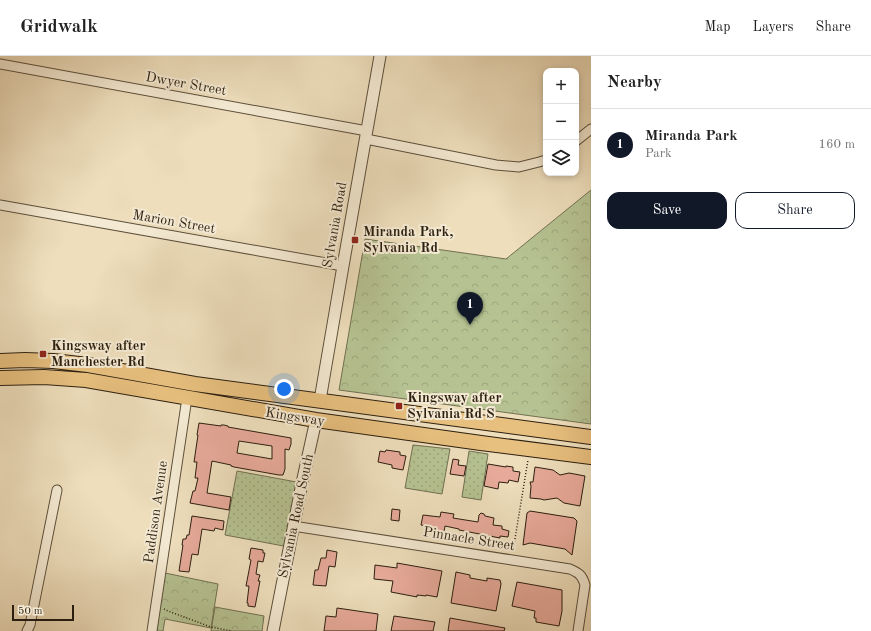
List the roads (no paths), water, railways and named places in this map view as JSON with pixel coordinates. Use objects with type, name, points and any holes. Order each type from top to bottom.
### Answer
[{"type":"main road","name":"Kingsway","points":[[0,361],[53,361],[88,365],[196,384],[591,437]]},
{"type":"main road","name":"Kingsway","points":[[0,378],[44,377],[86,380],[316,420],[591,457]]},
{"type":"main road","name":"Sylvania Road South","points":[[316,420],[320,400]]},
{"type":"street","name":"Sylvania Road","points":[[320,400],[380,56]]},
{"type":"street","name":"Dwyer Street","points":[[0,64],[367,135],[496,165],[519,167],[543,161]]},
{"type":"street","points":[[577,140],[591,129]]},
{"type":"street","name":"Marion Street","points":[[0,205],[343,266]]},
{"type":"street","name":"Paddison Avenue","points":[[152,631],[187,398]]},
{"type":"street","name":"Sylvania Road South","points":[[273,631],[293,526],[316,420]]},
{"type":"street","points":[[27,631],[30,625],[56,490]]},
{"type":"street","name":"Pinnacle Street","points":[[293,526],[570,569],[578,572],[583,578],[585,585],[578,631]]},
{"type":"place","name":"Miranda Park, Sylvania Rd","points":[[355,240]]},
{"type":"place","name":"Miranda Park","points":[[470,325]]},
{"type":"place","name":"Kingsway after Manchester Rd","points":[[43,354]]},
{"type":"place","name":"Kingsway after Sylvania Rd S","points":[[399,406]]}]
